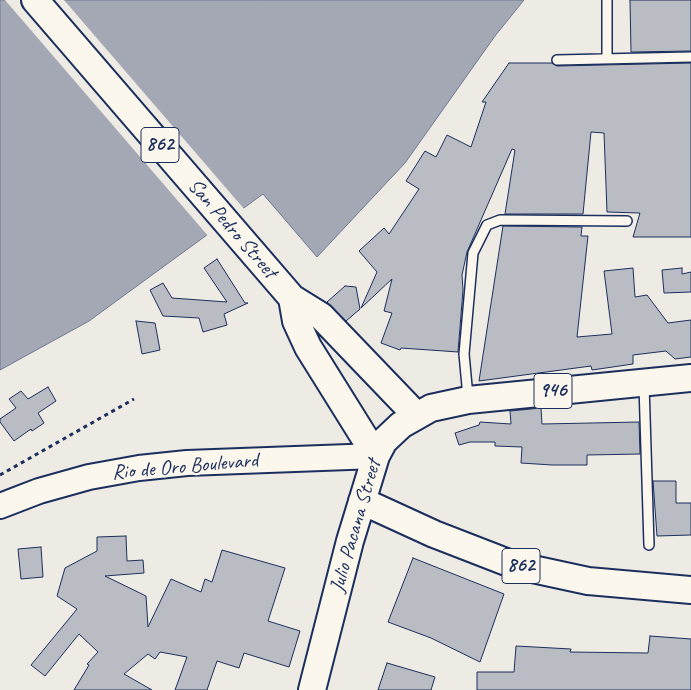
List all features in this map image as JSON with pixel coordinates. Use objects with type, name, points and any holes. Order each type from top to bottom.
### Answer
[{"type":"main road","name":"San Pedro Street","points":[[35,0],[288,294],[321,316],[416,415]]},
{"type":"main road","name":"San Pedro Street","points":[[288,294],[304,340],[376,456]]},
{"type":"main road","name":"Julio Pacana Street","points":[[312,690],[362,500],[376,456],[392,432],[416,415],[431,408],[468,400],[691,378]]},
{"type":"main road","name":"Rio de Oro Boulevard","points":[[0,506],[39,491],[89,477],[139,468],[187,463],[376,456]]},
{"type":"main road","name":"862","points":[[362,500],[434,534],[514,565],[588,581],[691,590]]},
{"type":"lane","points":[[606,0],[607,59]]},
{"type":"lane","points":[[557,60],[691,57]]},
{"type":"lane","points":[[468,400],[464,354],[472,253],[487,225],[500,220],[627,221]]},
{"type":"lane","points":[[644,382],[649,545]]},
{"type":"path","points":[[0,475],[134,399]]},
{"type":"shaded area","points":[[0,0],[524,0],[495,36],[405,163],[317,257],[263,194],[89,321],[0,370]]},
{"type":"pier","points":[[5,0],[64,0],[245,210],[209,237]]},
{"type":"building","points":[[630,0],[691,0],[691,51],[631,52]]},
{"type":"building","points":[[509,63],[552,63],[557,66],[691,63],[691,237],[633,237],[640,213],[607,212],[604,133],[591,132],[583,214],[505,214],[515,150],[512,149],[467,252],[462,275],[463,290],[458,352],[401,348],[400,350],[381,343],[392,313],[384,311],[392,279],[361,308],[377,272],[359,251],[384,228],[389,234],[419,189],[406,181],[425,151],[436,157],[447,135],[471,147],[486,102],[482,102]]},
{"type":"building","points":[[503,226],[582,227],[581,236],[588,236],[577,337],[612,334],[604,271],[633,268],[635,297],[647,295],[668,323],[691,320],[691,357],[675,359],[666,351],[633,355],[633,364],[592,370],[591,366],[479,381]]},
{"type":"building","points":[[217,259],[245,303],[248,303],[224,314],[227,325],[203,332],[199,318],[163,316],[150,290],[163,283],[172,298],[227,302],[204,268]]},
{"type":"building","points":[[682,268],[682,274],[691,272],[691,292],[664,293],[662,270]]},
{"type":"building","points":[[345,286],[356,287],[360,309],[346,321],[327,302]]},
{"type":"building","points":[[136,321],[155,323],[160,350],[142,354]]},
{"type":"building","points":[[48,387],[56,401],[38,413],[44,423],[32,431],[31,429],[14,441],[0,422],[0,419],[16,408],[9,399],[21,391],[28,399]]},
{"type":"building","points":[[541,408],[542,424],[639,422],[640,454],[587,455],[587,465],[552,465],[521,463],[522,447],[495,446],[495,442],[470,442],[459,445],[455,433],[479,425],[480,422],[511,424],[510,411]]},
{"type":"building","points":[[653,481],[676,481],[676,503],[691,503],[691,535],[657,536]]},
{"type":"building","points":[[126,536],[127,561],[143,560],[144,573],[105,576],[146,596],[148,627],[171,579],[201,592],[205,579],[212,582],[222,550],[285,568],[268,621],[300,631],[289,667],[244,653],[239,668],[217,661],[207,690],[175,690],[187,657],[160,652],[155,659],[148,654],[124,674],[152,690],[74,690],[89,665],[87,664],[98,652],[79,634],[45,676],[31,665],[77,609],[57,596],[65,568],[97,551],[97,537]]},
{"type":"building","points":[[41,547],[43,577],[21,579],[18,549]]},
{"type":"building","points":[[413,558],[504,594],[480,662],[431,638],[388,622]]},
{"type":"building","points":[[650,636],[691,639],[691,690],[477,690],[477,672],[514,672],[516,646],[571,649],[570,652],[648,653]]},
{"type":"building","points":[[387,663],[435,677],[431,690],[378,690]]}]
